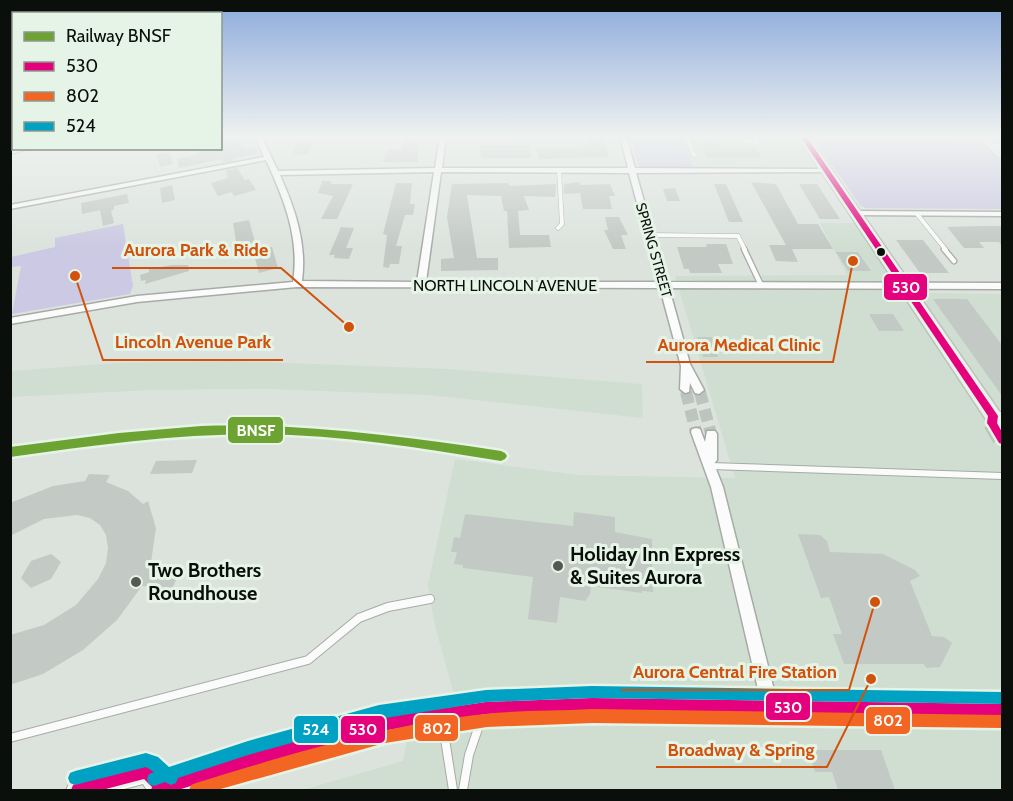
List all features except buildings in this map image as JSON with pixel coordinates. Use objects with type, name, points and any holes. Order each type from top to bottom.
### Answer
[{"type":"main road","points":[[830,173],[997,419]]},
{"type":"main road","points":[[78,790],[146,772],[161,789],[382,723],[486,708],[592,704],[1002,710]]},
{"type":"street","points":[[10,207],[187,173]]},
{"type":"street","points":[[276,173],[292,214],[297,239],[299,276],[297,284]]},
{"type":"street","points":[[421,284],[437,173]]},
{"type":"street","name":"SPRING STREET","points":[[633,173],[686,364],[699,390]]},
{"type":"street","points":[[857,213],[1002,214]]},
{"type":"street","name":"NORTH LINCOLN AVENUE","points":[[10,321],[137,299],[297,284],[1002,286]]},
{"type":"street","name":"SPRING STREET","points":[[685,389],[686,364]]},
{"type":"street","points":[[696,432],[711,466],[770,706]]},
{"type":"street","points":[[711,434],[711,466]]},
{"type":"lane","points":[[558,228],[562,224],[559,173]]},
{"type":"lane","points":[[917,214],[954,261]]},
{"type":"lane","points":[[650,235],[738,236],[761,285]]},
{"type":"lane","points":[[711,466],[1002,476]]},
{"type":"lane","points":[[10,738],[308,660],[322,651],[349,624],[364,615],[430,599]]},
{"type":"lane","points":[[463,790],[469,755],[486,708]]},
{"type":"lane","points":[[441,713],[453,790]]},
{"type":"shaded area","points":[[838,173],[1002,173],[1002,209],[865,208],[860,205]]},
{"type":"shaded area","points":[[820,223],[856,223],[889,275],[911,275],[927,293],[1002,294],[1002,790],[302,790],[403,761],[410,722],[459,712],[434,622],[428,585],[455,459],[579,475],[735,478],[675,276],[847,275]]},
{"type":"shaded area","points":[[123,224],[133,286],[130,294],[12,314],[21,266],[11,267],[11,257],[55,247],[55,238]]},
{"type":"shaded area","points":[[230,361],[450,369],[642,384],[643,418],[428,395],[266,389],[152,390],[11,397],[11,371],[116,363]]},
{"type":"tunnel","points":[[685,389],[686,394]]},
{"type":"tunnel","points":[[699,390],[700,394]]},
{"type":"tunnel","points":[[686,392],[696,432]]},
{"type":"tunnel","points":[[700,392],[711,434]]},
{"type":"tunnel","points":[[992,423],[1002,440]]},
{"type":"rail line","name":"BNSF","points":[[10,452],[146,435],[263,430],[365,437],[501,456]]},
{"type":"transit line","name":"530","points":[[828,173],[993,416],[992,423],[1002,440]]},
{"type":"transit line","name":"524","points":[[154,779],[248,748],[379,712],[486,696],[592,692],[1002,698]]},
{"type":"transit line","name":"530","points":[[158,790],[251,760],[382,724],[486,708],[592,704],[1002,710]]},
{"type":"transit line","name":"802","points":[[196,790],[385,736],[487,720],[592,716],[1002,722]]},
{"type":"transit line","name":"524","points":[[75,778],[146,760],[153,762],[171,778]]},
{"type":"transit line","name":"530","points":[[78,790],[146,772],[163,787]]},
{"type":"place","name":"Aurora Medical Clinic","points":[[853,261]]},
{"type":"place","name":"Lincoln Avenue Park","points":[[75,276]]},
{"type":"place","name":"Aurora Park & Ride","points":[[349,327]]},
{"type":"place","name":"Holiday Inn Express & Suites Aurora","points":[[558,566]]},
{"type":"place","name":"Two Brothers Roundhouse","points":[[136,582]]},
{"type":"place","name":"Aurora Central Fire Station","points":[[875,602]]},
{"type":"place","name":"Broadway & Spring","points":[[871,679]]}]
